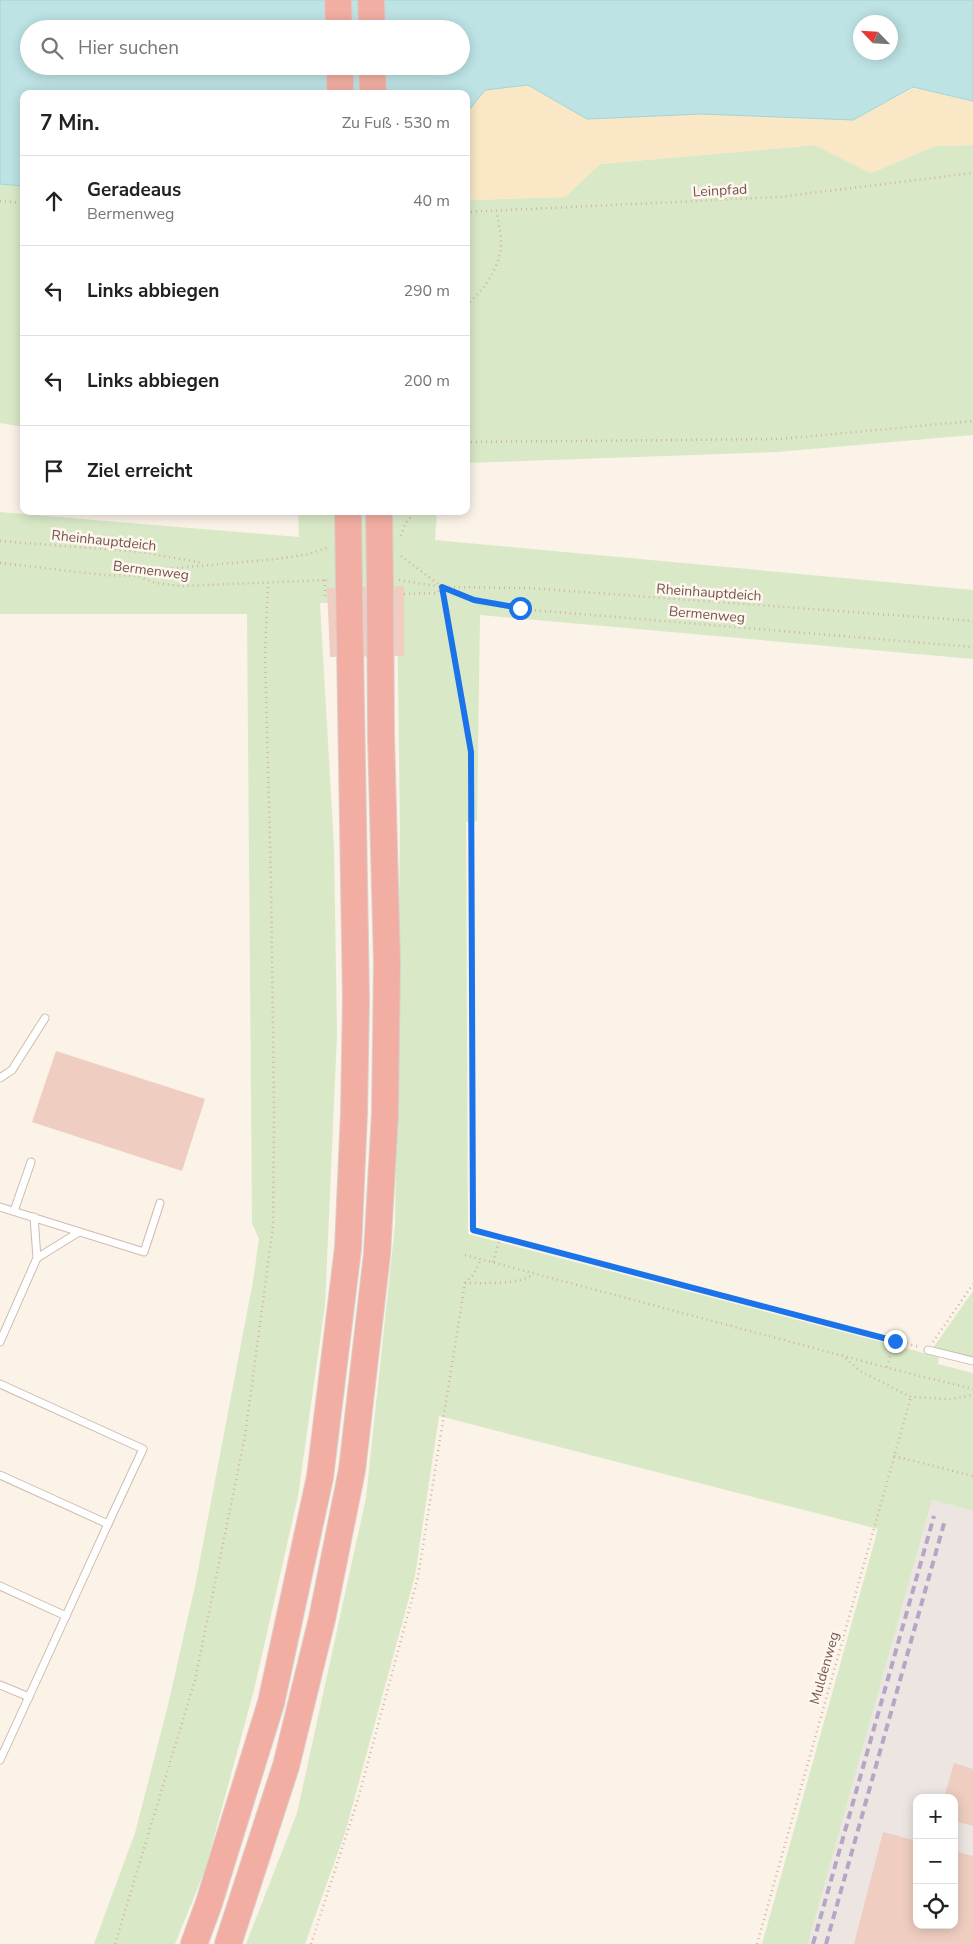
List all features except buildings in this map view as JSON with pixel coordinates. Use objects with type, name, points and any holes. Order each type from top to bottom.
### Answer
[{"type":"highway","points":[[338,0],[339,20]]},
{"type":"highway","points":[[371,0],[372,20]]},
{"type":"highway","points":[[340,75],[340,90]]},
{"type":"highway","points":[[372,75],[373,90]]},
{"type":"highway","points":[[194,1944],[209,1903],[271,1703],[320,1477],[348,1248],[354,1113],[356,999],[333,586],[347,515]]},
{"type":"highway","points":[[228,1944],[286,1766],[322,1619],[352,1470],[377,1254],[385,1114],[387,972],[381,736],[392,590],[380,515]]},
{"type":"lane","points":[[0,1078],[12,1070],[45,1018]]},
{"type":"lane","points":[[14,1211],[30,1162]]},
{"type":"lane","points":[[0,1207],[144,1252],[160,1203]]},
{"type":"lane","points":[[0,1342],[37,1258],[34,1217]]},
{"type":"lane","points":[[37,1258],[79,1232]]},
{"type":"lane","points":[[928,1350],[973,1361]]},
{"type":"lane","points":[[0,1384],[142,1448],[0,1760]]},
{"type":"lane","points":[[0,1475],[108,1524]]},
{"type":"lane","points":[[0,1586],[66,1616]]},
{"type":"lane","points":[[0,1685],[29,1698]]},
{"type":"path","name":"Leinpfad","points":[[470,212],[779,197],[973,174]]},
{"type":"path","points":[[0,201],[20,203]]},
{"type":"path","points":[[470,302],[479,295],[494,270],[501,246],[497,212]]},
{"type":"path","points":[[470,442],[780,439],[973,421]]},
{"type":"path","points":[[401,544],[400,537],[405,524],[412,515]]},
{"type":"path","name":"Rheinhauptdeich","points":[[0,541],[142,552],[206,564]]},
{"type":"path","name":"Bermenweg","points":[[401,550],[401,557],[442,587],[474,600],[520,608],[973,647]]},
{"type":"path","points":[[138,576],[154,570],[276,559],[310,554]]},
{"type":"path","name":"Bermenweg","points":[[0,563],[138,576],[154,583],[180,586],[268,583],[333,586]]},
{"type":"path","points":[[115,1944],[195,1680],[246,1436],[273,1226],[272,947],[265,654],[268,583]]},
{"type":"path","points":[[442,587],[471,752],[473,1230],[928,1350],[973,1284]]},
{"type":"path","name":"Rheinhauptdeich","points":[[392,590],[437,594],[442,587],[529,588],[973,621]]},
{"type":"path","points":[[493,1263],[500,1238]]},
{"type":"path","points":[[465,1255],[973,1389]]},
{"type":"path","points":[[311,1944],[358,1799],[418,1577],[465,1283],[474,1274],[481,1259]]},
{"type":"path","points":[[465,1283],[484,1284],[528,1279],[534,1274]]},
{"type":"path","points":[[887,1367],[895,1341]]},
{"type":"path","points":[[842,1355],[860,1371],[911,1397],[950,1399],[973,1395]]},
{"type":"path","name":"Muldenweg","points":[[757,1944],[911,1397]]},
{"type":"path","points":[[894,1456],[973,1476]]},
{"type":"shaded area","points":[[932,1500],[973,1511],[973,1944],[808,1944]]},
{"type":"green space","points":[[815,145],[871,173],[935,146],[973,145],[973,435],[777,452],[470,463],[470,200],[565,197],[600,164]]},
{"type":"green space","points":[[0,184],[20,186],[20,426],[0,423]]},
{"type":"green space","points":[[0,512],[299,537],[298,515],[437,515],[435,540],[973,590],[973,659],[480,615],[477,821],[466,822],[468,1234],[939,1357],[938,1364],[973,1373],[973,1511],[932,1500],[808,1944],[762,1944],[878,1529],[439,1416],[415,1576],[345,1833],[305,1944],[246,1944],[297,1813],[366,1498],[395,1225],[400,829],[397,602],[320,603],[334,848],[337,1035],[325,1305],[298,1496],[254,1690],[205,1870],[175,1944],[94,1944],[135,1833],[168,1705],[195,1586],[253,1281],[259,1239],[252,1223],[247,614],[0,614]]},
{"type":"green space","points":[[973,1291],[973,1357],[933,1348]]},
{"type":"sand","points":[[528,85],[587,119],[701,114],[853,120],[914,88],[973,101],[973,145],[935,146],[871,173],[815,145],[600,164],[565,197],[470,200],[470,109],[485,90]]},
{"type":"water","points":[[0,0],[973,0],[973,101],[913,87],[853,120],[701,114],[587,119],[528,85],[485,90],[470,109],[470,90],[20,90],[20,186],[0,184]]},
{"type":"railway","points":[[813,1944],[934,1516]]},
{"type":"railway","points":[[826,1944],[945,1520]]},
{"type":"route","points":[[520,608],[474,600],[442,587],[471,752],[473,1230],[895,1341]]}]
